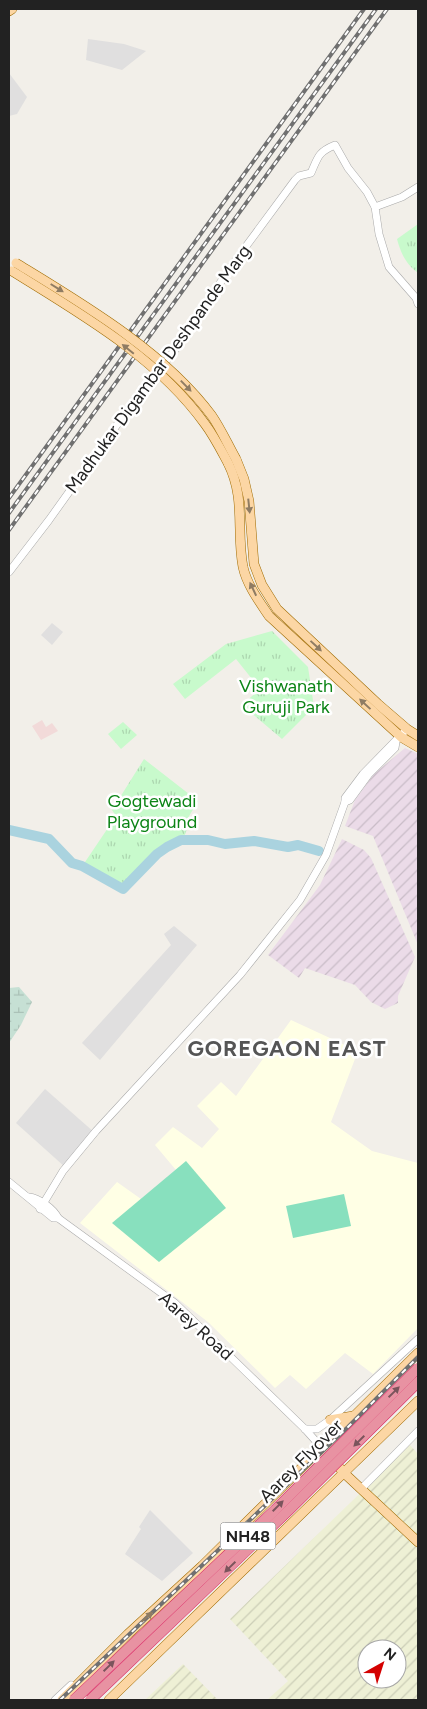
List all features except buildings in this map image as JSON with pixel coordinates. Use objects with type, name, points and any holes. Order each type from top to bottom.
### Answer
[{"type":"highway","name":"Aarey Flyover","points":[[74,1700],[275,1510],[418,1368]]},
{"type":"highway","name":"Aarey Flyover","points":[[90,1700],[289,1510],[418,1382]]},
{"type":"main road","points":[[11,265],[89,320],[174,387],[206,425],[244,479],[249,501],[254,564],[262,585],[280,612],[408,730],[418,736]]},
{"type":"main road","points":[[232,461],[239,494],[244,568],[254,593],[269,616],[398,740],[418,747]]},
{"type":"main road","points":[[62,1700],[202,1566],[418,1353]]},
{"type":"main road","points":[[109,1700],[418,1401]]},
{"type":"main road","points":[[330,1420],[353,1416]]},
{"type":"main road","points":[[322,1448],[344,1473],[418,1542]]},
{"type":"main road","points":[[202,1566],[224,1588]]},
{"type":"street","name":"Madhukar Digambar Deshpande Marg","points":[[9,572],[49,520],[134,401],[179,345],[230,268],[295,180],[299,176],[311,172],[321,152],[335,145],[348,168],[367,192],[375,207]]},
{"type":"street","points":[[417,301],[389,267],[379,234],[375,207],[402,197],[418,187]]},
{"type":"street","points":[[42,1206],[63,1172],[96,1131],[240,975],[300,900],[326,855],[345,802],[350,800],[356,786],[389,750],[394,748],[398,740],[408,730]]},
{"type":"street","name":"Aarey Road","points":[[9,1182],[29,1197],[35,1198],[42,1206],[56,1214],[58,1218],[175,1303],[305,1428],[322,1448]]},
{"type":"street","points":[[305,1428],[317,1430],[330,1420],[418,1339]]},
{"type":"street","points":[[361,1489],[418,1431]]},
{"type":"street","points":[[55,1700],[98,1660],[106,1656]]},
{"type":"shaded area","points":[[88,39],[124,44],[146,51],[122,70],[86,60]]},
{"type":"shaded area","points":[[9,73],[27,97],[17,114],[9,116]]},
{"type":"shaded area","points":[[52,623],[63,632],[52,645],[41,635]]},
{"type":"shaded area","points":[[42,720],[46,727],[52,723],[58,731],[41,740],[32,726]]},
{"type":"shaded area","points":[[405,748],[418,754],[418,945],[373,836],[345,826],[355,800],[374,774]]},
{"type":"shaded area","points":[[342,839],[364,850],[371,858],[415,957],[398,996],[398,1003],[385,1009],[371,1002],[355,985],[305,968],[299,978],[268,955],[320,885]]},
{"type":"shaded area","points":[[174,926],[197,945],[100,1060],[82,1043],[171,945],[164,934]]},
{"type":"shaded area","points":[[291,1020],[358,1051],[331,1122],[372,1151],[418,1163],[418,1328],[373,1374],[345,1353],[306,1389],[290,1375],[275,1388],[208,1322],[80,1223],[117,1182],[141,1199],[176,1170],[155,1145],[173,1127],[202,1148],[219,1129],[197,1106],[221,1082],[236,1096]]},
{"type":"shaded area","points":[[45,1089],[95,1133],[65,1167],[16,1123]]},
{"type":"shaded area","points":[[410,1445],[418,1454],[418,1700],[267,1700],[288,1681],[230,1619]]},
{"type":"shaded area","points":[[150,1510],[193,1553],[162,1581],[125,1554],[141,1529],[139,1527]]},
{"type":"shaded area","points":[[183,1664],[218,1700],[145,1700]]},
{"type":"green space","points":[[418,224],[418,273],[404,258],[397,239]]},
{"type":"green space","name":"Vishwanath Guruji Park","points":[[272,631],[308,667],[314,707],[282,739],[242,705],[260,689],[236,659],[185,699],[173,684],[226,644]]},
{"type":"green space","points":[[123,722],[137,735],[121,749],[108,734]]},
{"type":"green space","name":"Gogtewadi Playground","points":[[144,759],[198,801],[185,823],[187,829],[184,837],[169,842],[159,850],[123,887],[83,865],[116,816],[112,810]]},
{"type":"green space","points":[[19,987],[32,1002],[21,1025],[9,1043],[9,988]]},
{"type":"green space","points":[[186,1161],[226,1208],[159,1262],[112,1223]]},
{"type":"green space","points":[[344,1194],[351,1226],[293,1238],[286,1206]]},
{"type":"waterway","points":[[9,830],[49,839],[72,863],[82,866],[123,889],[157,854],[181,840],[208,840],[225,844],[254,841],[288,847],[298,845],[319,851]]},
{"type":"railway","points":[[9,498],[364,9]]},
{"type":"railway","points":[[9,513],[376,9]]},
{"type":"railway","points":[[9,530],[387,9]]},
{"type":"railway","points":[[60,1700],[348,1427],[418,1357]]},
{"type":"district","name":"GOREGAON EAST","points":[[287,1048]]}]
